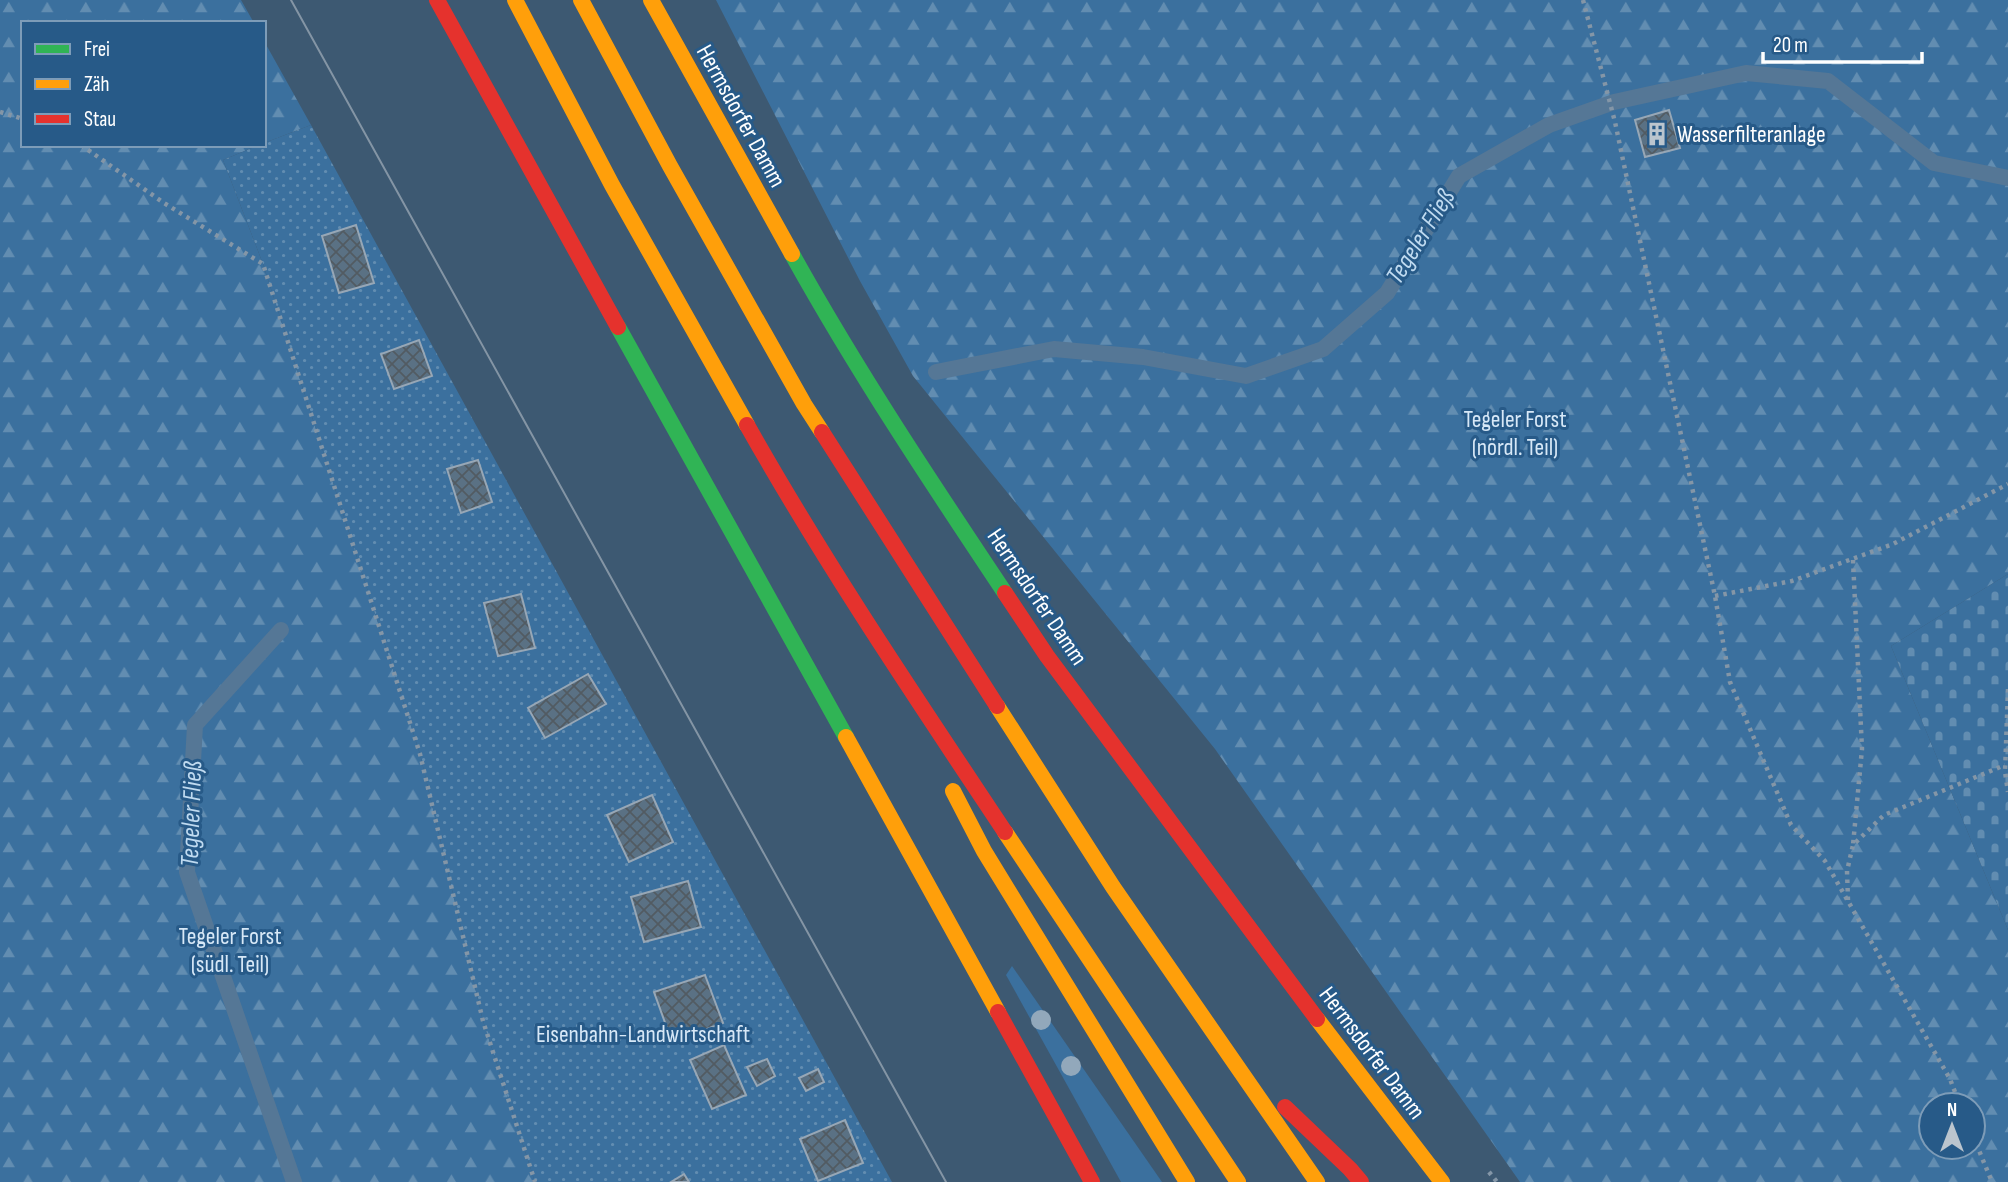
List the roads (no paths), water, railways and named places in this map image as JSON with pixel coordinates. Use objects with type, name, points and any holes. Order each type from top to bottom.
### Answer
[{"type":"main road","points":[[437,0],[1092,1182]]},
{"type":"main road","points":[[515,0],[612,185],[769,464],[865,621],[1238,1182]]},
{"type":"main road","points":[[581,0],[670,166],[804,404],[1112,887],[1317,1182]]},
{"type":"main road","name":"Hermsdorfer Damm","points":[[651,0],[814,295],[903,439],[1047,656],[1249,929],[1442,1182]]},
{"type":"main road","points":[[865,621],[934,754]]},
{"type":"main road","points":[[946,779],[984,851],[1187,1182]]},
{"type":"main road","points":[[1227,1052],[1361,1182]]},
{"type":"waterway","name":"Tegeler Fließ","points":[[936,372],[1054,349],[1143,357],[1246,376],[1323,349],[1387,293],[1459,176],[1549,125],[1614,102],[1746,73],[1828,81],[1934,163],[2008,178]]},
{"type":"waterway","name":"Tegeler Fließ","points":[[281,630],[195,725],[187,872],[294,1182]]},
{"type":"tram line","points":[[291,0],[946,1182]]},
{"type":"place","name":"Wasserfilteranlage","points":[[1657,134]]},
{"type":"park label","name":"Tegeler Forst (nördl. Teil)","points":[[1515,433]]},
{"type":"park label","name":"Tegeler Forst (südl. Teil)","points":[[230,950]]},
{"type":"park label","name":"Eisenbahn-Landwirtschaft","points":[[643,1034]]}]
